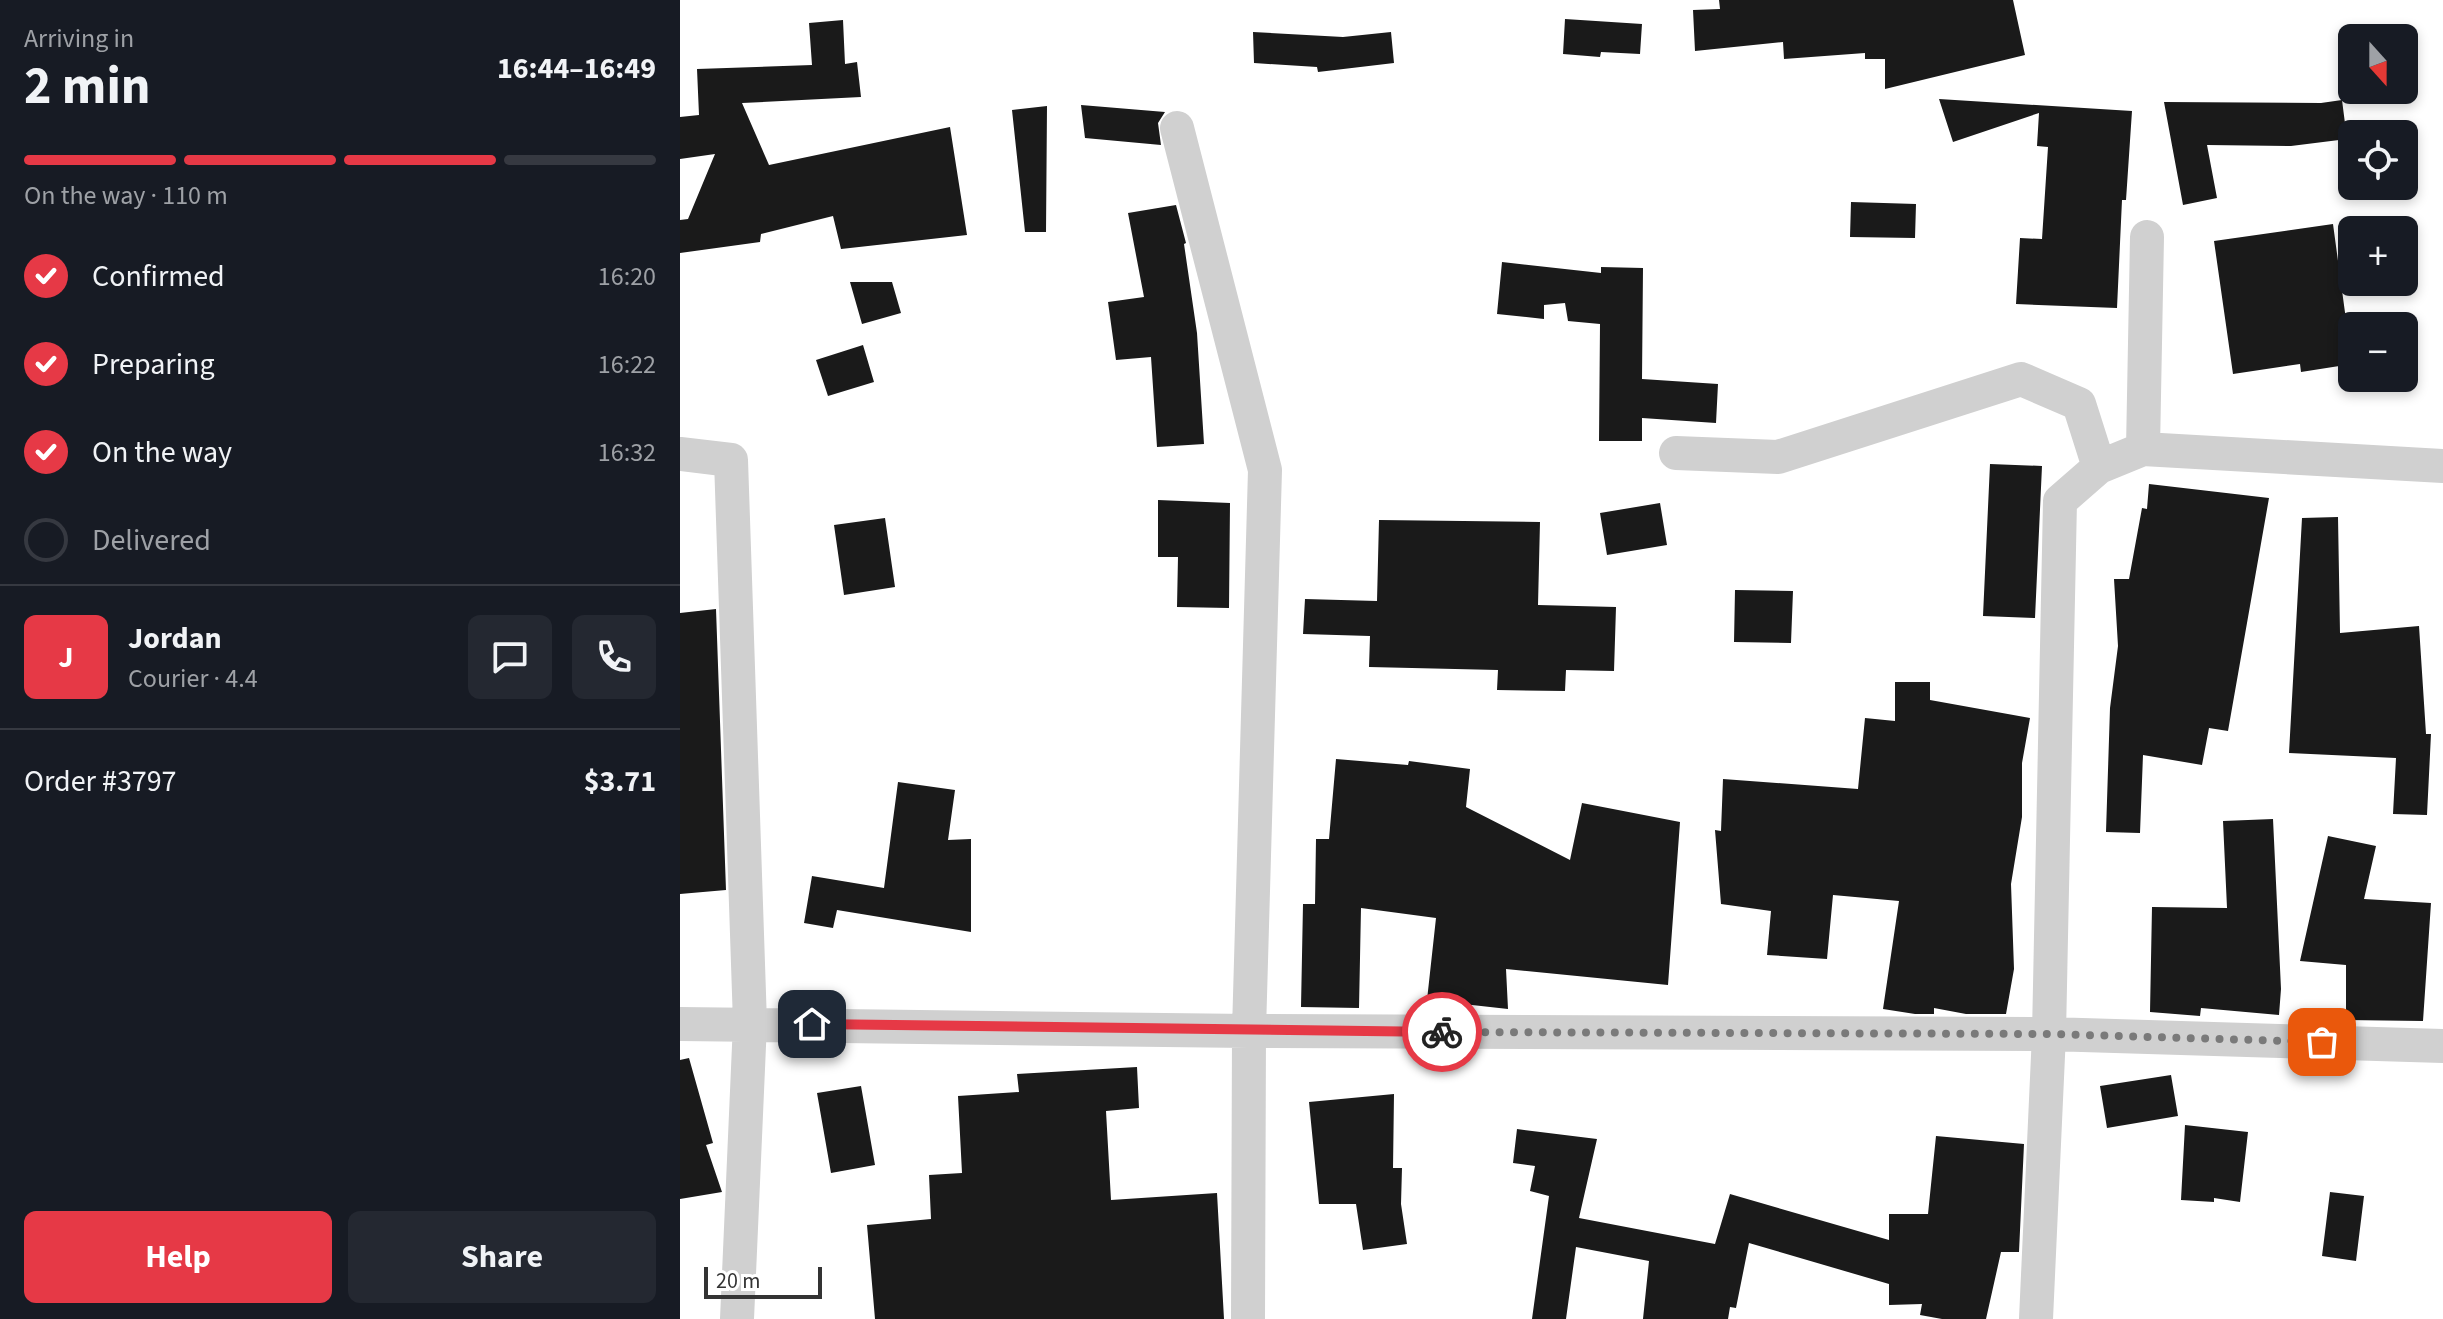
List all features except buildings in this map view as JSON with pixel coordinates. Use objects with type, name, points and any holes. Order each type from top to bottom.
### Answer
[{"type":"street","points":[[1177,128],[1265,470],[1249,1031],[1248,1319]]},
{"type":"street","points":[[2143,449],[2147,237]]},
{"type":"street","points":[[1676,453],[1778,457],[2021,379],[2079,404],[2099,467]]},
{"type":"street","points":[[2036,1319],[2049,1034],[2060,501],[2099,467],[2143,449],[2443,466]]},
{"type":"street","points":[[680,454],[731,460],[750,1023],[737,1319]]},
{"type":"street","points":[[680,1024],[1249,1031],[2049,1034],[2443,1046]]},
{"type":"way so far","points":[[1442,1032],[2049,1034],[2322,1042]]},
{"type":"route","points":[[812,1024],[1442,1032]]}]
